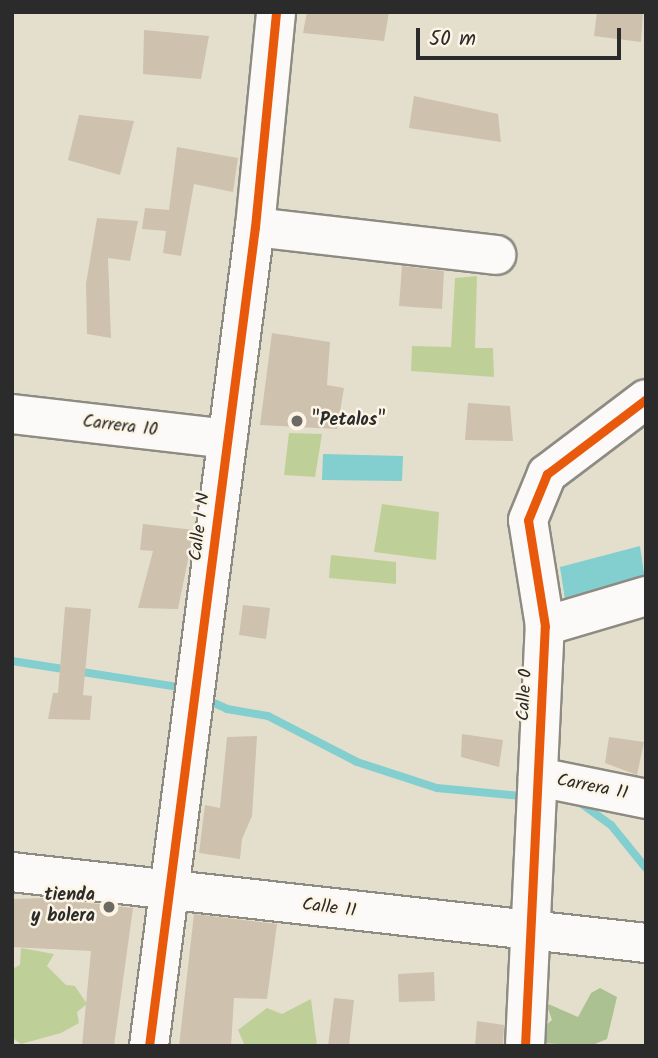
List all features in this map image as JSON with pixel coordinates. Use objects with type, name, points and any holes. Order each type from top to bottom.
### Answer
[{"type":"street","name":"Calle 1 N","points":[[149,1046],[256,227],[276,12]]},
{"type":"street","points":[[256,227],[496,256]]},
{"type":"street","name":"Calle 0","points":[[525,1046],[545,626],[528,520],[547,474],[646,399]]},
{"type":"street","name":"Carrera 10","points":[[12,414],[228,439]]},
{"type":"street","points":[[545,626],[646,596]]},
{"type":"street","name":"Carrera 11","points":[[538,777],[646,799]]},
{"type":"street","name":"Calle 11","points":[[12,872],[646,943]]},
{"type":"green space","points":[[477,276],[475,348],[493,348],[494,377],[411,371],[412,346],[451,347],[455,278]]},
{"type":"green space","points":[[289,433],[322,434],[315,477],[284,475]]},
{"type":"green space","points":[[382,504],[439,512],[436,560],[374,552]]},
{"type":"green space","points":[[331,555],[396,562],[396,584],[329,578]]},
{"type":"green space","points":[[21,948],[54,954],[47,966],[66,985],[75,986],[87,1004],[77,1012],[79,1023],[61,1033],[21,1044],[14,1039],[12,1046],[12,969],[20,965]]},
{"type":"green space","points":[[600,988],[617,997],[607,1039],[590,1046],[542,1043],[540,1030],[552,1020],[546,1003],[578,1017],[591,993]]},
{"type":"green space","points":[[311,999],[317,1046],[245,1046],[238,1030],[267,1008],[282,1014]]},
{"type":"water","points":[[323,454],[403,456],[402,481],[322,480]]},
{"type":"water","points":[[640,546],[646,586],[566,606],[560,567]]},
{"type":"building","points":[[307,12],[389,12],[384,41],[303,33]]},
{"type":"building","points":[[597,12],[643,12],[641,42],[594,36]]},
{"type":"building","points":[[144,30],[209,36],[201,79],[143,74]]},
{"type":"building","points":[[414,96],[498,114],[501,142],[409,128]]},
{"type":"building","points":[[79,115],[134,121],[120,175],[68,160]]},
{"type":"building","points":[[177,147],[238,158],[233,192],[194,184],[181,256],[163,253],[166,231],[142,229],[145,208],[169,210]]},
{"type":"building","points":[[97,218],[138,221],[130,261],[108,258],[111,338],[87,334],[86,284]]},
{"type":"building","points":[[402,266],[444,271],[442,309],[399,306]]},
{"type":"building","points":[[272,333],[330,342],[327,385],[344,388],[337,429],[260,425]]},
{"type":"building","points":[[468,403],[510,406],[513,441],[465,440]]},
{"type":"building","points":[[143,524],[194,530],[178,609],[138,608],[153,551],[140,550]]},
{"type":"building","points":[[243,605],[270,608],[266,639],[239,635]]},
{"type":"building","points":[[65,607],[91,609],[83,695],[92,696],[90,720],[48,719],[53,693],[58,693]]},
{"type":"building","points":[[462,734],[503,740],[499,767],[461,757]]},
{"type":"building","points":[[257,736],[252,816],[242,839],[240,859],[199,853],[205,805],[220,808],[227,737]]},
{"type":"building","points":[[609,737],[644,742],[637,775],[605,763]]},
{"type":"building","points":[[45,898],[133,908],[114,1046],[82,1046],[91,951],[12,947],[12,899]]},
{"type":"building","points":[[194,914],[277,924],[267,999],[234,998],[231,1046],[179,1046]]},
{"type":"building","points":[[434,972],[435,1001],[399,1002],[398,974]]},
{"type":"building","points":[[334,998],[354,1000],[349,1046],[328,1046]]},
{"type":"building","points":[[477,1021],[504,1025],[503,1046],[475,1046]]},
{"type":"waterway","points":[[12,661],[184,688]]},
{"type":"waterway","points":[[205,699],[227,709],[268,716],[357,762],[437,788],[522,796]]},
{"type":"waterway","points":[[582,804],[611,825],[646,868]]},
{"type":"cycle path","points":[[149,1046],[255,227],[276,12]]},
{"type":"cycle path","points":[[525,1046],[545,626],[528,520],[547,474],[646,399]]},
{"type":"place","name":"\"Petalos\"","points":[[297,421]]},
{"type":"place","name":"tienda y bolera","points":[[109,907]]}]
